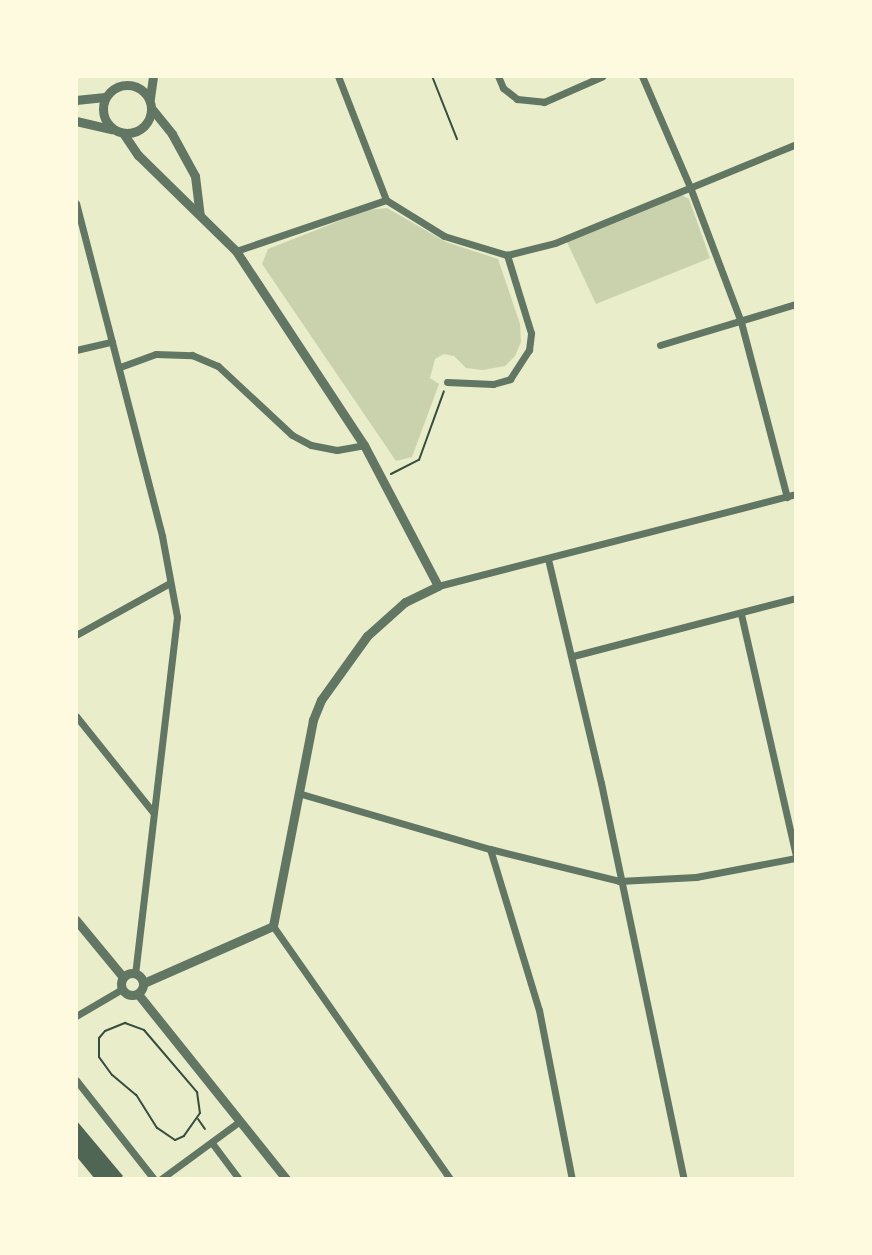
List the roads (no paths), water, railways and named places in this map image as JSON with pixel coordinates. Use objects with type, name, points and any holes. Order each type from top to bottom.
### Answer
[{"type":"street","points":[[76,100],[105,97],[115,87],[119,76]]},
{"type":"street","points":[[153,76],[152,109],[172,134],[195,176],[200,215]]},
{"type":"street","points":[[338,76],[386,200],[444,236],[507,255],[555,243],[796,144]]},
{"type":"street","points":[[498,76],[510,95],[528,102],[544,102],[603,76]]},
{"type":"street","points":[[642,76],[690,187],[741,322],[787,497]]},
{"type":"street","points":[[115,87],[136,86],[150,98]]},
{"type":"street","points":[[105,97],[105,119],[236,251],[364,445],[438,586]]},
{"type":"street","points":[[76,121],[118,132],[143,128],[152,109]]},
{"type":"street","points":[[236,251],[386,200]]},
{"type":"street","points":[[76,203],[120,367],[177,617],[135,972],[144,983]]},
{"type":"street","points":[[447,382],[493,384],[510,379],[529,350],[531,333],[507,255]]},
{"type":"street","points":[[660,345],[796,304]]},
{"type":"street","points":[[76,350],[112,342]]},
{"type":"street","points":[[120,367],[156,354],[192,355],[218,366],[301,440],[337,450],[364,445]]},
{"type":"street","points":[[450,1179],[273,926],[313,720],[334,677],[367,636],[405,602],[438,586],[796,494]]},
{"type":"street","points":[[548,559],[573,656],[684,1179]]},
{"type":"street","points":[[76,635],[170,583]]},
{"type":"street","points":[[573,656],[796,598]]},
{"type":"street","points":[[298,793],[490,849],[619,881],[696,877],[796,858],[741,614]]},
{"type":"street","points":[[76,716],[153,812]]},
{"type":"street","points":[[490,849],[539,1010],[572,1179]]},
{"type":"street","points":[[76,920],[123,977],[122,989]]},
{"type":"street","points":[[138,994],[144,983],[273,926]]},
{"type":"street","points":[[123,977],[135,972]]},
{"type":"street","points":[[122,989],[129,995],[138,994]]},
{"type":"street","points":[[76,1016],[122,989]]},
{"type":"street","points":[[138,994],[286,1179]]},
{"type":"street","points":[[76,1080],[154,1179]]},
{"type":"street","points":[[161,1179],[240,1121]]},
{"type":"street","points":[[212,1143],[239,1179]]}]
